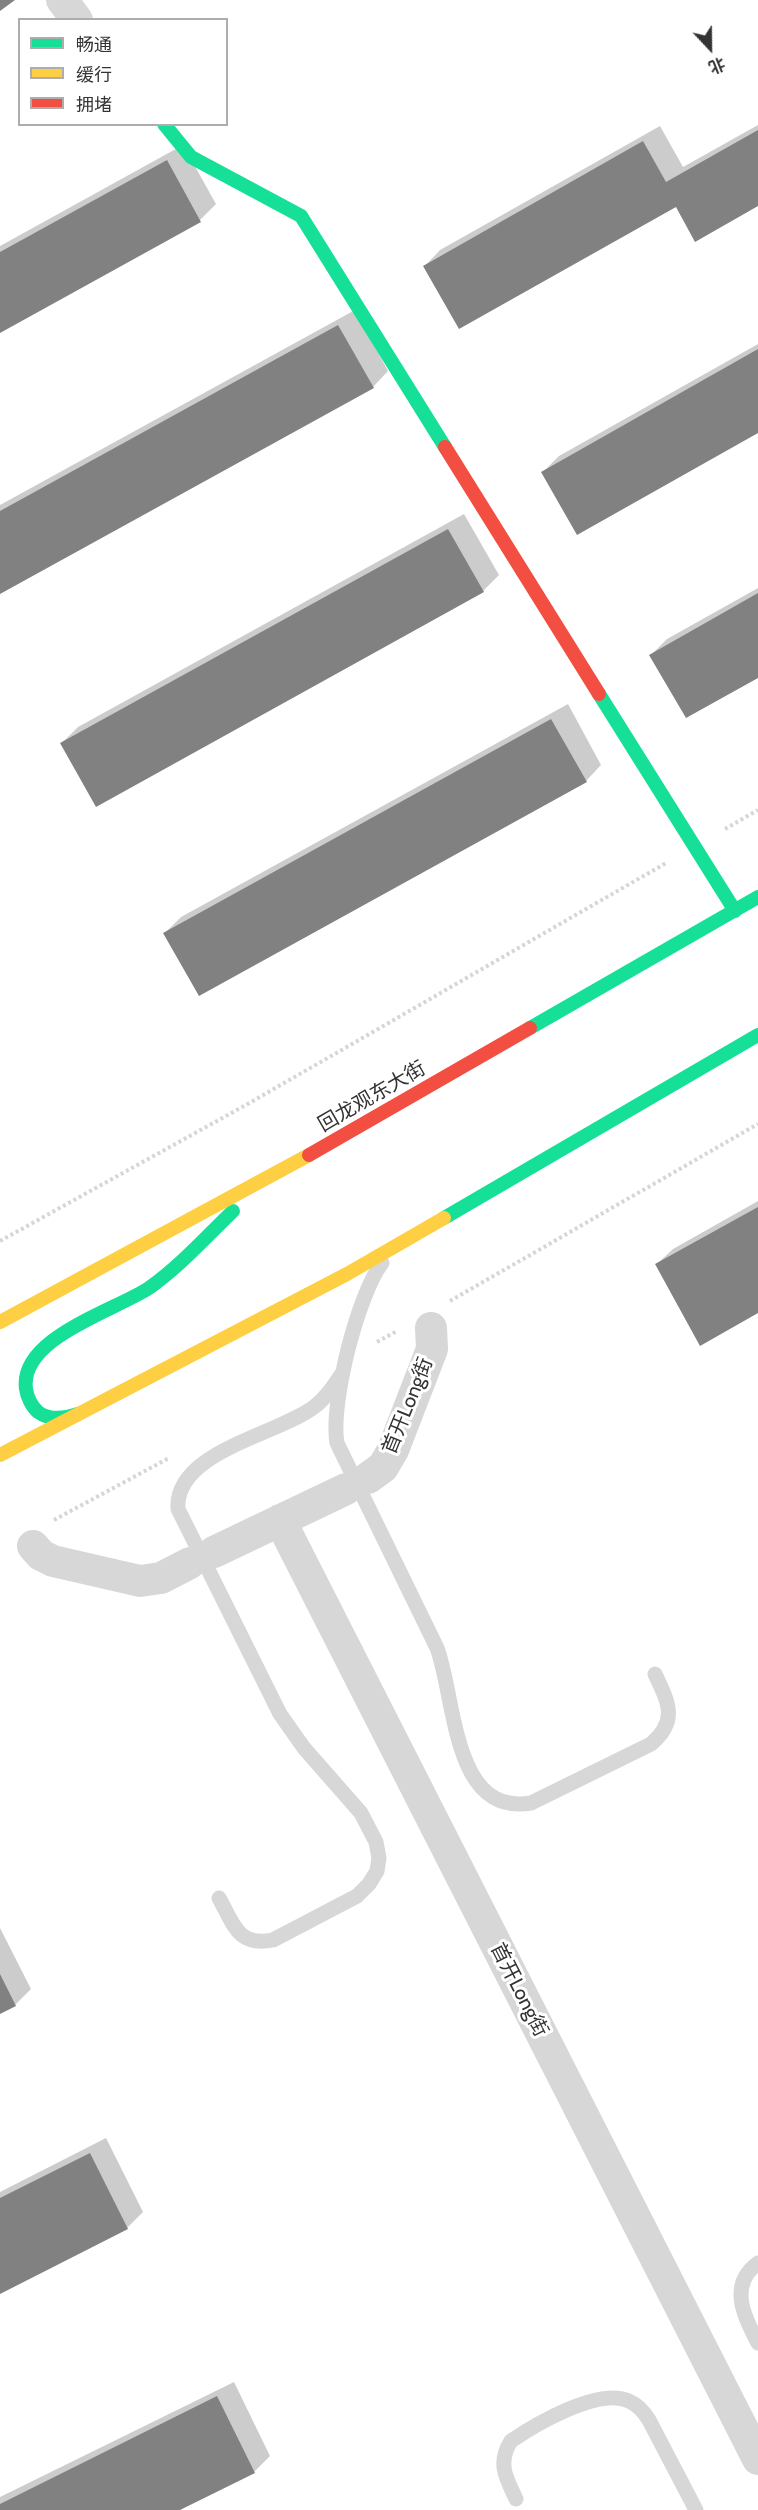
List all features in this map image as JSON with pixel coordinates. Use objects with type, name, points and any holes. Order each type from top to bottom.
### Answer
[{"type":"main road","points":[[166,126],[191,157],[301,216],[735,910]]},
{"type":"main road","name":"回龙观东大街","points":[[0,1323],[289,1167],[758,897]]},
{"type":"main road","points":[[0,1455],[347,1274],[758,1035]]},
{"type":"main road","points":[[88,1409],[70,1416],[55,1418],[39,1412],[28,1397],[23,1380],[24,1371],[33,1356],[48,1343],[148,1288],[248,1196],[289,1167]]},
{"type":"street","points":[[62,0],[76,18]]},
{"type":"street","name":"首开Long街","points":[[33,1546],[41,1555],[53,1561],[140,1581],[161,1578],[357,1483],[383,1467],[393,1450],[432,1348],[431,1328]]},
{"type":"street","name":"首开Long街","points":[[280,1520],[758,2459]]},
{"type":"lane","points":[[442,1219],[402,1245],[375,1273],[359,1307],[335,1418],[337,1443],[437,1648],[467,1765],[481,1789],[503,1803],[517,1805],[531,1803],[651,1744],[662,1735],[668,1724],[669,1710],[655,1674]]},
{"type":"lane","points":[[219,1898],[236,1930],[248,1941],[261,1943],[273,1940],[357,1896],[377,1871],[379,1858],[370,1828],[361,1813],[304,1748],[280,1714],[184,1526],[177,1500],[182,1483],[198,1466],[318,1404],[338,1379],[347,1360]]},
{"type":"lane","points":[[758,2264],[745,2277],[740,2289],[744,2315],[758,2343]]},
{"type":"lane","points":[[516,2499],[502,2464],[504,2452],[511,2441],[586,2402],[617,2398],[629,2401],[641,2409],[649,2420],[696,2510]]},
{"type":"path","points":[[0,1241],[253,1101],[758,810]]},
{"type":"building","points":[[0,0],[15,0],[0,11]]},
{"type":"building","points":[[758,130],[758,206],[695,242],[676,207],[459,329],[423,266],[643,141],[666,182]]},
{"type":"building","points":[[167,160],[201,222],[0,333],[0,252]]},
{"type":"building","points":[[338,325],[374,388],[0,594],[0,511]]},
{"type":"building","points":[[758,349],[758,433],[577,535],[541,472]]},
{"type":"building","points":[[448,529],[484,592],[96,807],[60,743]]},
{"type":"building","points":[[758,593],[758,678],[686,718],[649,655]]},
{"type":"building","points":[[551,719],[587,782],[199,996],[163,933]]},
{"type":"building","points":[[758,1207],[758,1313],[700,1346],[655,1264]]},
{"type":"building","points":[[0,1974],[16,2006],[0,2014]]},
{"type":"building","points":[[90,2153],[128,2229],[0,2294],[0,2198]]},
{"type":"building","points":[[217,2396],[255,2473],[180,2510],[0,2510],[0,2504]]},
{"type":"traffic: fast","points":[[166,126],[191,157],[301,216],[445,447]]},
{"type":"traffic: fast","points":[[599,694],[735,911]]},
{"type":"traffic: fast","points":[[530,1028],[758,897]]},
{"type":"traffic: fast","points":[[444,1218],[758,1035]]},
{"type":"traffic: fast","points":[[78,1414],[53,1418],[43,1415],[34,1407],[26,1389],[28,1371],[37,1355],[72,1328],[149,1288],[182,1261],[233,1211]]},
{"type":"traffic: slow","points":[[0,1322],[309,1155]]},
{"type":"traffic: slow","points":[[0,1455],[347,1274],[444,1218]]},
{"type":"traffic: jam","points":[[445,447],[599,694]]},
{"type":"traffic: jam","points":[[309,1155],[530,1028]]}]
